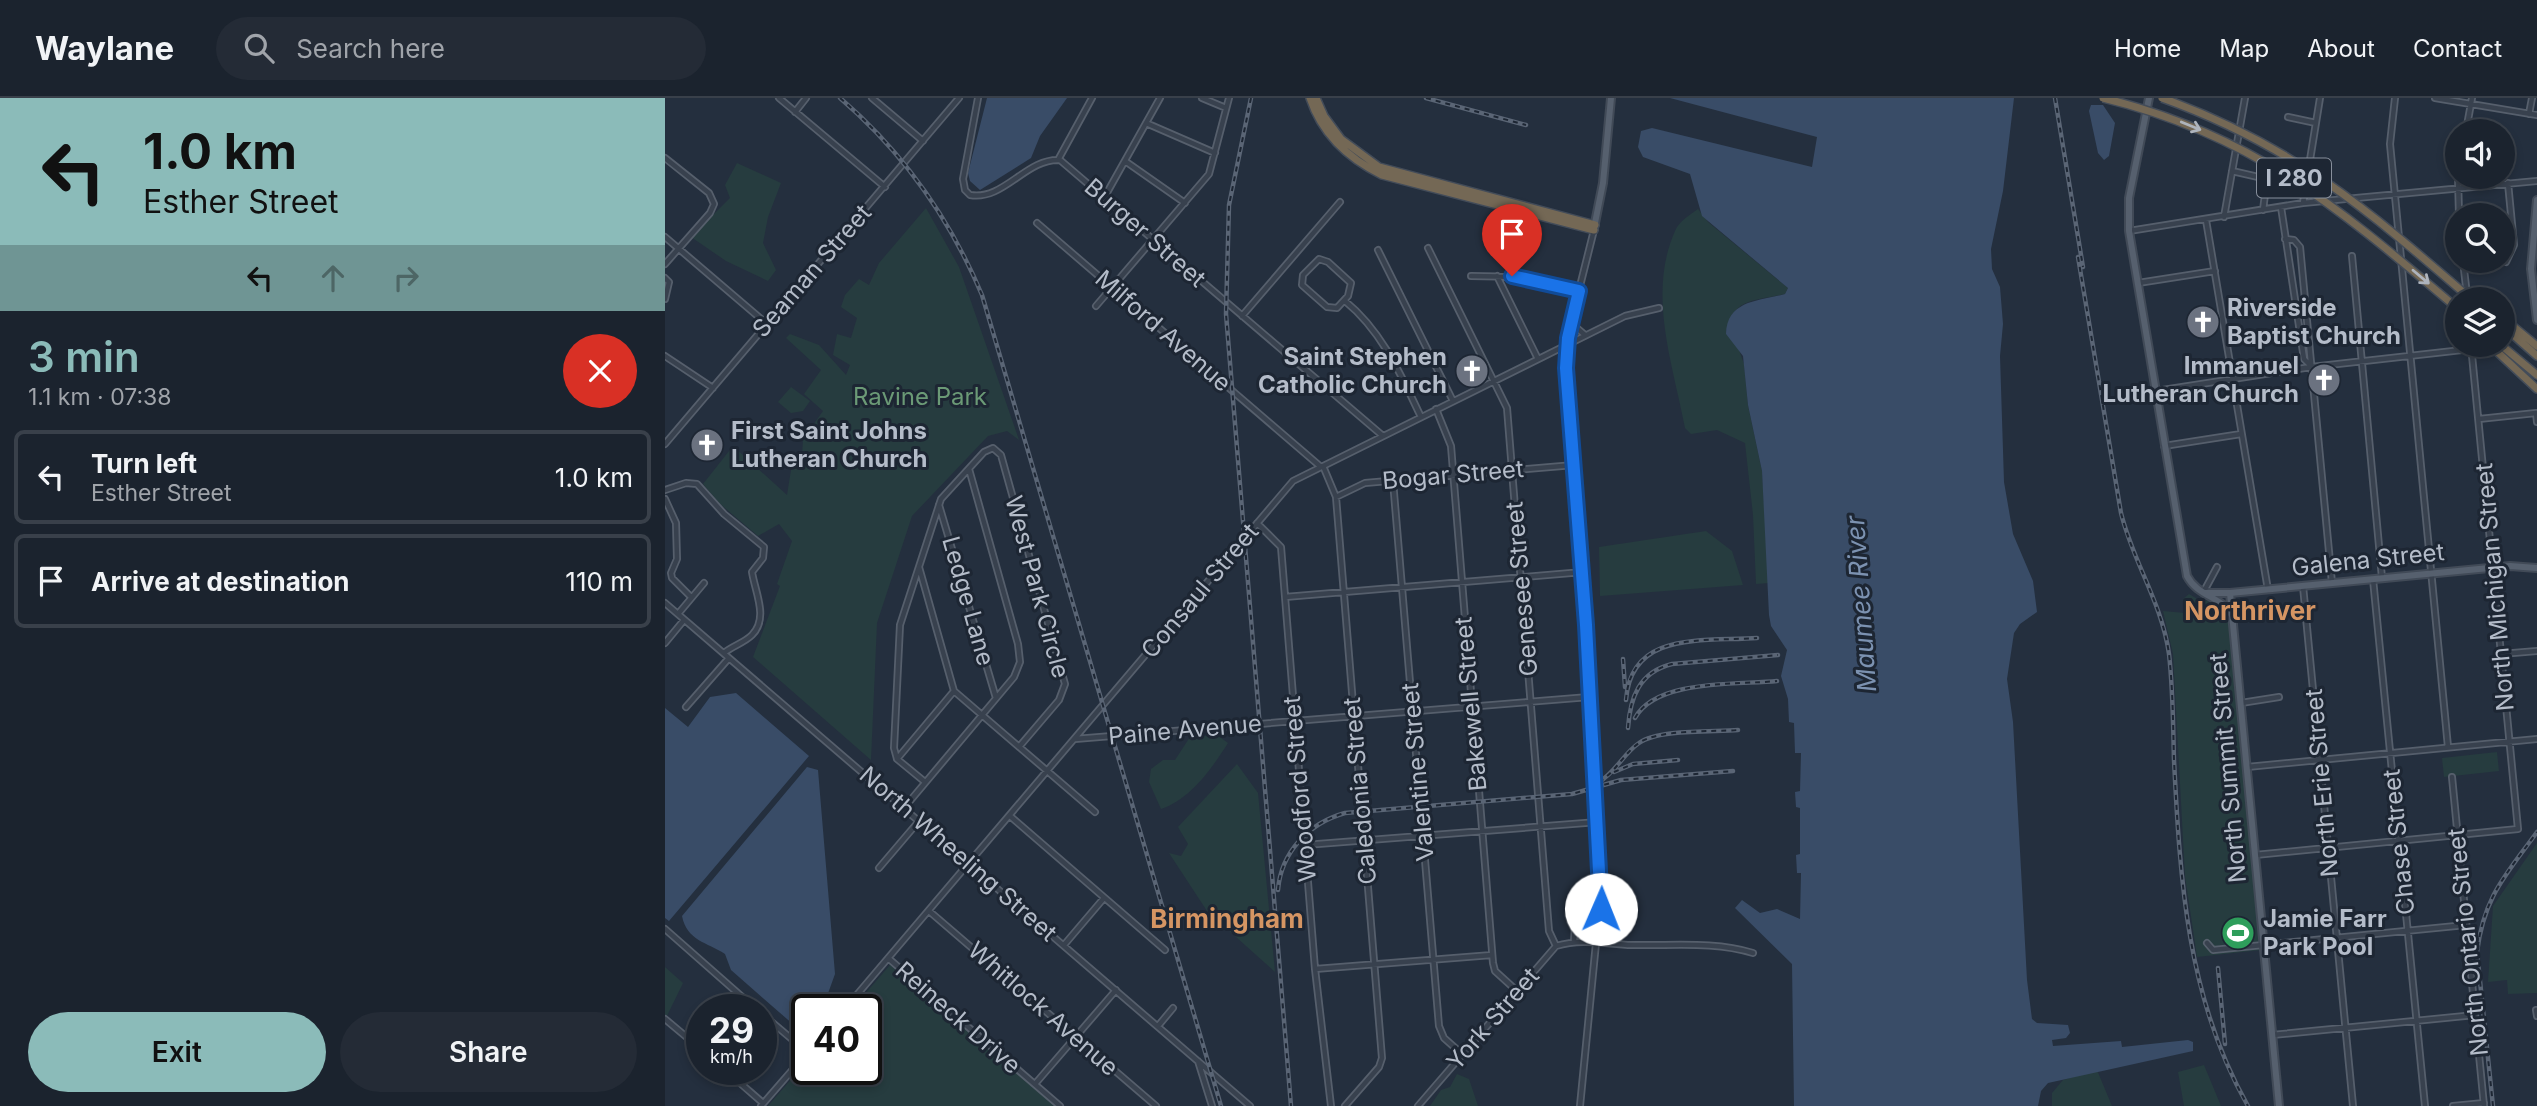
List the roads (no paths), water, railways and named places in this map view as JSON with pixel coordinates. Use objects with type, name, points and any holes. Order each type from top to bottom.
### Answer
[{"type":"highway","points":[[1310,98],[1346,152],[1382,175],[1594,227]]},
{"type":"highway","points":[[1315,98],[1319,113]]},
{"type":"highway","name":"I 280","points":[[2103,98],[2161,114],[2259,158],[2320,195],[2445,298]]},
{"type":"highway","name":"I 280","points":[[2162,98],[2241,130],[2295,159],[2379,219],[2456,287]]},
{"type":"highway","points":[[2379,219],[2464,287]]},
{"type":"highway","points":[[2515,328],[2537,346]]},
{"type":"highway","points":[[2515,337],[2537,356]]},
{"type":"highway","points":[[2503,357],[2537,389]]},
{"type":"highway","points":[[2515,357],[2537,375]]},
{"type":"main road","points":[[1594,227],[1603,183],[1611,98]]},
{"type":"main road","points":[[2149,98],[2129,198],[2130,231],[2155,391],[2184,568],[2190,583],[2208,598],[2221,601],[2233,617]]},
{"type":"main road","points":[[2537,200],[2531,269],[2537,320]]},
{"type":"main road","name":"Galena Street","points":[[2203,593],[2267,590],[2493,567],[2537,568]]},
{"type":"main road","name":"North Summit Street","points":[[2230,593],[2279,1106]]},
{"type":"street","points":[[779,98],[884,187]]},
{"type":"street","points":[[795,112],[806,98]]},
{"type":"street","points":[[872,98],[923,141]]},
{"type":"street","name":"Seaman Street","points":[[665,444],[959,98]]},
{"type":"street","points":[[978,98],[963,179],[965,190],[970,195],[983,195],[1034,166],[1058,160],[1092,98]]},
{"type":"street","points":[[1104,198],[1160,98]]},
{"type":"street","points":[[1202,98],[1226,108]]},
{"type":"street","points":[[1096,306],[1209,174],[1229,98]]},
{"type":"street","points":[[2224,217],[2245,98]]},
{"type":"street","points":[[2303,204],[2320,98]]},
{"type":"street","points":[[2395,98],[2390,135],[2448,747]]},
{"type":"street","points":[[2435,98],[2471,101],[2537,115]]},
{"type":"street","points":[[2529,114],[2532,98]]},
{"type":"street","points":[[2468,119],[2471,101]]},
{"type":"street","points":[[2287,117],[2316,123]]},
{"type":"street","points":[[1146,123],[1215,153]]},
{"type":"street","points":[[665,158],[709,193],[714,204],[710,213],[665,264]]},
{"type":"street","name":"Burger Street","points":[[1058,160],[1383,436]]},
{"type":"street","points":[[1125,161],[1185,203]]},
{"type":"street","points":[[2232,171],[2267,179],[2263,210]]},
{"type":"street","points":[[2515,183],[2537,181]]},
{"type":"street","points":[[2130,231],[2281,207],[2395,194],[2456,189],[2458,203]]},
{"type":"street","points":[[1242,316],[1340,202]]},
{"type":"street","points":[[2281,207],[2304,359],[2311,367]]},
{"type":"street","points":[[2206,220],[2267,590]]},
{"type":"street","name":"Milford Avenue","points":[[1037,223],[1322,466]]},
{"type":"street","points":[[1580,1106],[1601,909],[1583,572],[1567,344],[1594,227]]},
{"type":"street","points":[[665,237],[767,324]]},
{"type":"street","points":[[2285,239],[2294,240],[2300,247],[2332,583]]},
{"type":"street","name":"Genesee Street","points":[[1427,248],[1507,408],[1549,931],[1556,946]]},
{"type":"street","points":[[1378,250],[1453,401]]},
{"type":"street","points":[[2352,256],[2382,578]]},
{"type":"street","points":[[1316,260],[1325,260],[1350,281],[1350,290],[1345,301],[1331,309],[1302,285],[1303,275],[1316,260]]},
{"type":"street","points":[[2138,283],[2215,271]]},
{"type":"street","points":[[1471,276],[1524,277],[1579,291]]},
{"type":"street","points":[[1497,276],[1538,359]]},
{"type":"street","points":[[665,278],[669,282],[665,299]]},
{"type":"street","points":[[2293,286],[2304,284]]},
{"type":"street","points":[[1345,301],[1364,318],[1390,354],[1421,417]]},
{"type":"street","name":"Consaul Street","points":[[857,994],[1293,481],[1625,316],[1659,308]]},
{"type":"street","points":[[1571,323],[1586,335]]},
{"type":"street","points":[[2155,391],[2361,360],[2445,350]]},
{"type":"street","points":[[665,356],[713,388]]},
{"type":"street","name":"North Michigan Street","points":[[2458,835],[2518,829],[2472,357]]},
{"type":"street","name":"Bakewell Street","points":[[1436,410],[1449,438],[1492,955],[1495,971],[1517,991]]},
{"type":"street","points":[[2479,419],[2536,413],[2537,422]]},
{"type":"street","points":[[2164,446],[2241,434]]},
{"type":"street","name":"West Park Circle","points":[[968,468],[989,450],[996,449],[1001,455],[1062,665],[1065,684],[1059,700],[1019,747]]},
{"type":"street","name":"Bogar Street","points":[[1336,498],[1364,483],[1574,465]]},
{"type":"street","name":"Caledonia Street","points":[[1322,466],[1336,498],[1382,1058],[1379,1067],[1345,1106]]},
{"type":"street","points":[[925,782],[897,759],[894,738],[900,625],[939,504],[968,468]]},
{"type":"street","points":[[904,808],[1017,672],[1020,652],[968,468]]},
{"type":"street","name":"Valentine Street","points":[[1393,481],[1440,1031],[1462,1054]]},
{"type":"street","points":[[665,490],[686,483],[697,484],[724,514],[764,547],[763,558],[752,572],[760,608],[757,628],[726,655],[686,707]]},
{"type":"street","points":[[665,499],[676,523],[677,559],[671,573],[675,582],[691,597]]},
{"type":"street","name":"Ledge Lane","points":[[939,504],[996,698]]},
{"type":"street","name":"Woodford Street","points":[[1257,523],[1279,543],[1315,969],[1325,1031],[1331,1106]]},
{"type":"street","points":[[919,566],[954,691],[1095,812]]},
{"type":"street","points":[[2203,593],[2217,568]]},
{"type":"street","points":[[1285,597],[1583,572]]},
{"type":"street","name":"Chase Street","points":[[2373,579],[2425,1106]]},
{"type":"street","points":[[678,614],[704,583]]},
{"type":"street","name":"North Erie Street","points":[[2303,586],[2353,1106]]},
{"type":"street","name":"North Wheeling Street","points":[[665,603],[1250,1106]]},
{"type":"street","points":[[665,643],[684,620]]},
{"type":"street","points":[[2501,654],[2537,651]]},
{"type":"street","points":[[897,759],[954,691]]},
{"type":"street","name":"Paine Avenue","points":[[1075,739],[1589,697]]},
{"type":"street","points":[[2241,703],[2279,697]]},
{"type":"street","points":[[2246,767],[2537,739]]},
{"type":"street","name":"North Ontario Street","points":[[2452,777],[2484,1105]]},
{"type":"street","points":[[1010,816],[1165,950]]},
{"type":"street","points":[[879,868],[919,821]]},
{"type":"street","points":[[1305,845],[1598,822]]},
{"type":"street","points":[[2254,855],[2458,835]]},
{"type":"street","points":[[1064,945],[1104,898]]},
{"type":"street","points":[[1574,941],[1575,923],[1588,909],[1601,909]]},
{"type":"street","name":"Whitlock Avenue","points":[[929,911],[1156,1106]]},
{"type":"street","points":[[2207,943],[2213,950],[2466,925]]},
{"type":"street","points":[[665,929],[740,994]]},
{"type":"street","name":"York Street","points":[[1418,1106],[1556,946],[1574,941],[1598,940],[1632,945],[1722,947],[1753,953]]},
{"type":"street","points":[[1315,969],[1492,955]]},
{"type":"street","name":"Reineck Drive","points":[[888,958],[1060,1106]]},
{"type":"street","points":[[1035,1084],[1115,990]]},
{"type":"street","points":[[1158,1026],[1173,1008]]},
{"type":"street","points":[[2272,1035],[2475,1015]]},
{"type":"street","points":[[665,1019],[686,1037]]},
{"type":"street","points":[[777,1027],[791,1039]]},
{"type":"street","points":[[1198,1060],[1212,1106]]},
{"type":"street","points":[[741,1085],[762,1105],[791,1071]]},
{"type":"street","points":[[2453,1106],[2484,1105]]},
{"type":"water","points":[[987,98],[1067,98],[1040,136],[1031,158],[980,190],[970,181],[968,173]]},
{"type":"water","name":"Maumee River","points":[[1670,98],[2014,98],[2003,191],[1991,249],[1992,269],[2000,287],[2003,324],[2000,356],[2004,482],[2013,534],[2033,581],[2037,612],[2020,624],[2014,633],[2007,679],[2013,722],[2027,980],[2032,1019],[2037,1023],[2068,1025],[2070,1033],[2066,1038],[2052,1040],[2053,1046],[2121,1041],[2122,1047],[2188,1040],[2193,1042],[2193,1051],[2048,1083],[2041,1091],[2038,1106],[1794,1106],[1792,964],[1735,908],[1742,900],[1760,913],[1777,909],[1800,919],[1801,873],[1797,873],[1796,855],[1800,854],[1800,808],[1796,807],[1795,792],[1800,791],[1801,753],[1795,753],[1794,723],[1789,722],[1788,699],[1781,676],[1787,650],[1771,626],[1769,615],[1762,471],[1748,405],[1743,356],[1726,334],[1732,314],[1738,308],[1785,294],[1788,288],[1702,216],[1690,174],[1643,157],[1638,147],[1641,131],[1652,128],[1812,167],[1817,137]]},
{"type":"water","points":[[2091,105],[2103,105],[2115,123],[2109,156],[2104,160],[2098,153],[2089,111]]},
{"type":"water","points":[[736,693],[809,756],[669,921],[665,918],[665,708],[688,727],[710,697]]},
{"type":"water","points":[[807,767],[818,770],[835,974],[828,994],[791,994],[791,1022],[777,1010],[777,994],[758,994],[731,970],[725,954],[688,931],[682,916]]},
{"type":"railway","points":[[840,98],[884,141],[923,188],[955,240],[982,295],[1221,1106]]},
{"type":"railway","points":[[1251,98],[1229,205],[1226,314],[1291,1106]]},
{"type":"railway","points":[[1426,98],[1526,125]]},
{"type":"railway","points":[[2055,98],[2083,267]]},
{"type":"railway","points":[[2078,257],[2121,513],[2160,617],[2169,654],[2180,850],[2190,938],[2212,1024],[2248,1106]]},
{"type":"railway","points":[[1626,700],[1631,677],[1641,661],[1656,651],[1673,644],[1694,641],[1757,638]]},
{"type":"railway","points":[[1628,728],[1631,706],[1638,688],[1651,673],[1661,668],[1672,664],[1778,655]]},
{"type":"railway","points":[[1623,659],[1625,687]]},
{"type":"railway","points":[[1635,718],[1645,705],[1660,696],[1679,690],[1720,684],[1777,681]]},
{"type":"railway","points":[[1599,782],[1633,747],[1648,739],[1672,733],[1738,730]]},
{"type":"railway","points":[[1614,772],[1633,764],[1678,760]]},
{"type":"railway","points":[[1278,890],[1285,863],[1299,841],[1320,824],[1345,813],[1572,794],[1621,780],[1733,771]]},
{"type":"railway","points":[[2493,1106],[2477,952],[2480,933],[2498,887],[2537,832]]},
{"type":"railway","points":[[2218,968],[2225,1044]]},
{"type":"place","name":"Riverside Baptist Church","points":[[2203,322]]},
{"type":"place","name":"Saint Stephen Catholic Church","points":[[1472,371]]},
{"type":"place","name":"Immanuel Lutheran Church","points":[[2324,380]]},
{"type":"place","name":"First Saint Johns Lutheran Church","points":[[707,445]]},
{"type":"place","name":"Jamie Farr Park Pool","points":[[2238,933]]},
{"type":"district","name":"Northriver","points":[[2250,611]]},
{"type":"district","name":"Birmingham","points":[[1227,919]]},
{"type":"park label","name":"Ravine Park","points":[[920,397]]}]
